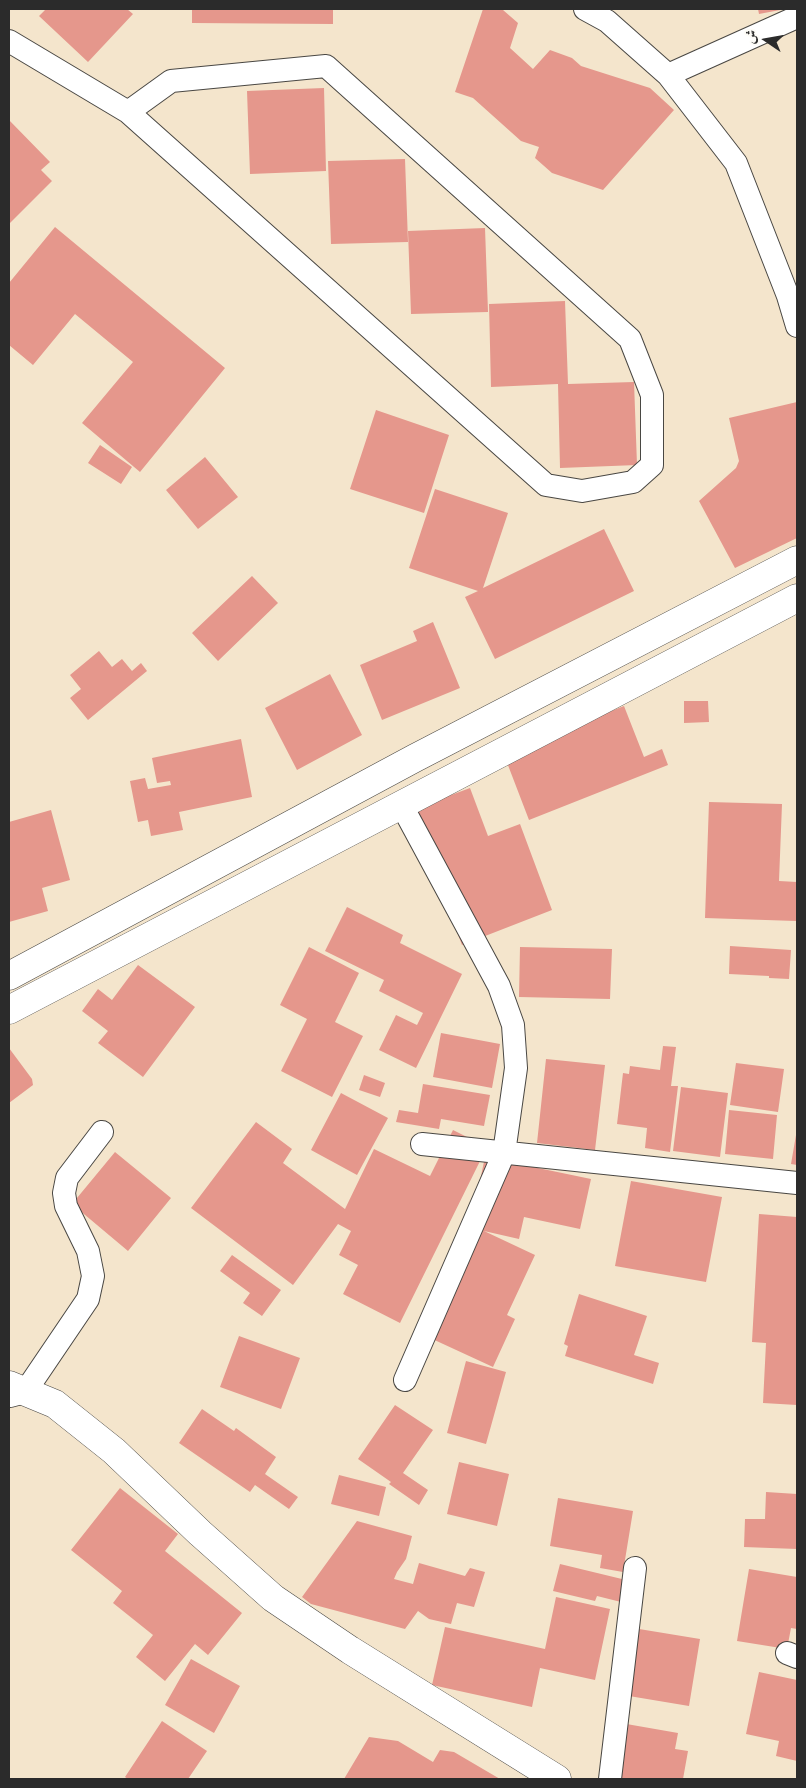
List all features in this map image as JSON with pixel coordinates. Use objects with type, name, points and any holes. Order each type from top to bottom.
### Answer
[{"type":"street","points":[[585,9],[607,21],[668,75],[736,162],[788,296],[797,326]]},
{"type":"street","points":[[668,75],[797,17]]},
{"type":"street","points":[[9,41],[128,112],[546,485],[582,491],[633,482],[652,465],[652,395],[630,339],[326,66],[171,81],[128,112]]},
{"type":"street","points":[[9,976],[406,763],[797,560]]},
{"type":"street","points":[[9,1010],[797,598]]},
{"type":"street","points":[[402,806],[499,986],[513,1025],[516,1068],[504,1153],[405,1380]]},
{"type":"street","points":[[102,1132],[67,1178],[64,1192],[66,1206],[88,1251],[93,1276],[88,1299],[14,1391],[55,1404],[114,1451],[200,1533],[273,1598],[350,1650],[557,1779]]},
{"type":"street","points":[[422,1144],[797,1183]]},
{"type":"street","points":[[610,1779],[635,1568]]},
{"type":"building","points":[[46,9],[127,9],[133,14],[88,62],[39,16]]},
{"type":"building","points":[[192,9],[333,9],[333,24],[192,23]]},
{"type":"building","points":[[483,9],[503,10],[518,23],[510,48],[533,69],[550,50],[572,58],[581,66],[650,88],[674,110],[603,190],[552,173],[535,158],[539,147],[521,141],[473,98],[455,92]]},
{"type":"building","points":[[758,9],[780,9],[780,10],[759,14]]},
{"type":"building","points":[[324,88],[326,171],[250,174],[247,91]]},
{"type":"building","points":[[9,120],[50,162],[41,170],[52,181],[9,224]]},
{"type":"building","points":[[405,159],[408,242],[331,244],[328,161]]},
{"type":"building","points":[[55,227],[225,368],[140,472],[82,423],[133,362],[75,314],[33,365],[9,345],[9,283]]},
{"type":"building","points":[[485,228],[488,312],[411,314],[408,231]]},
{"type":"building","points":[[565,301],[568,384],[634,382],[637,465],[560,468],[558,384],[491,387],[489,304]]},
{"type":"building","points":[[797,402],[797,538],[735,568],[699,501],[736,468],[739,461],[729,418]]},
{"type":"building","points":[[376,410],[449,435],[424,513],[350,489]]},
{"type":"building","points":[[100,445],[132,467],[121,484],[88,463]]},
{"type":"building","points":[[205,457],[238,497],[198,529],[166,490]]},
{"type":"building","points":[[435,489],[508,513],[483,588],[604,529],[634,591],[495,659],[465,597],[478,591],[409,568]]},
{"type":"building","points":[[252,576],[278,603],[218,661],[192,633]]},
{"type":"building","points":[[433,622],[460,688],[382,720],[360,665],[417,641],[413,631]]},
{"type":"building","points":[[99,651],[112,667],[122,659],[132,671],[141,663],[147,671],[88,720],[70,698],[81,689],[70,675]]},
{"type":"building","points":[[330,674],[362,735],[297,770],[265,708]]},
{"type":"building","points":[[684,701],[708,701],[709,722],[684,723]]},
{"type":"building","points":[[624,706],[644,757],[662,749],[668,765],[529,820],[506,760],[547,744],[545,737]]},
{"type":"building","points":[[241,739],[252,797],[179,812],[183,830],[151,836],[148,820],[138,822],[130,781],[145,778],[148,789],[171,785],[170,781],[157,783],[152,758]]},
{"type":"building","points":[[470,788],[488,836],[520,824],[552,910],[462,945],[411,810]]},
{"type":"building","points":[[709,802],[782,804],[779,881],[797,882],[796,921],[705,918]]},
{"type":"building","points":[[51,810],[70,880],[42,888],[48,911],[9,922],[9,822]]},
{"type":"building","points":[[347,907],[403,935],[400,943],[462,974],[416,1068],[379,1050],[396,1015],[417,1025],[423,1013],[379,991],[384,980],[325,951]]},
{"type":"building","points":[[730,946],[791,950],[789,979],[729,974]]},
{"type":"building","points":[[309,947],[359,973],[335,1022],[363,1036],[332,1097],[281,1071],[307,1019],[280,1005]]},
{"type":"building","points":[[520,947],[612,949],[610,999],[519,997]]},
{"type":"building","points":[[138,965],[195,1007],[143,1077],[98,1043],[108,1031],[82,1011],[98,989],[112,1000]]},
{"type":"building","points":[[441,1033],[500,1044],[492,1088],[433,1077]]},
{"type":"building","points":[[663,1046],[676,1047],[671,1086],[678,1086],[670,1152],[645,1148],[647,1128],[617,1124],[623,1073],[629,1074],[630,1066],[660,1070]]},
{"type":"building","points":[[9,1048],[32,1079],[33,1085],[9,1103]]},
{"type":"building","points":[[546,1059],[605,1065],[595,1150],[537,1143]]},
{"type":"building","points":[[736,1063],[784,1069],[778,1112],[730,1105]]},
{"type":"building","points":[[364,1075],[385,1083],[380,1097],[359,1090]]},
{"type":"building","points":[[423,1084],[490,1095],[484,1126],[441,1119],[439,1129],[396,1122],[399,1110],[418,1113]]},
{"type":"building","points":[[681,1087],[728,1093],[720,1157],[673,1151]]},
{"type":"building","points":[[341,1093],[388,1118],[357,1175],[311,1150]]},
{"type":"building","points":[[729,1110],[777,1115],[773,1159],[725,1154]]},
{"type":"building","points":[[256,1122],[292,1149],[283,1163],[345,1209],[374,1149],[430,1176],[453,1130],[471,1139],[482,1157],[400,1323],[343,1294],[358,1265],[339,1255],[351,1231],[338,1224],[293,1285],[191,1208]]},
{"type":"building","points":[[797,1136],[797,1165],[791,1164]]},
{"type":"building","points":[[115,1152],[171,1198],[128,1251],[72,1204]]},
{"type":"building","points":[[485,1157],[591,1179],[580,1229],[524,1217],[519,1239],[484,1231],[535,1255],[507,1315],[515,1319],[493,1367],[428,1337],[470,1228]]},
{"type":"building","points":[[631,1181],[722,1197],[706,1282],[615,1266]]},
{"type":"building","points":[[759,1214],[797,1217],[797,1405],[763,1403],[766,1343],[752,1342]]},
{"type":"building","points":[[232,1255],[281,1290],[262,1316],[243,1303],[250,1293],[220,1271]]},
{"type":"building","points":[[579,1294],[647,1316],[634,1355],[659,1363],[653,1384],[565,1356],[568,1346],[564,1344]]},
{"type":"building","points":[[239,1336],[300,1358],[281,1409],[220,1387]]},
{"type":"building","points":[[466,1361],[506,1372],[486,1444],[447,1433]]},
{"type":"building","points":[[395,1405],[433,1430],[403,1473],[428,1490],[419,1505],[389,1484],[391,1482],[358,1459]]},
{"type":"building","points":[[202,1409],[234,1431],[236,1428],[276,1457],[265,1474],[298,1497],[289,1509],[255,1485],[250,1492],[179,1443]]},
{"type":"building","points":[[459,1462],[509,1474],[497,1526],[447,1514]]},
{"type":"building","points":[[339,1475],[386,1487],[379,1516],[331,1504]]},
{"type":"building","points":[[120,1488],[178,1534],[165,1551],[242,1613],[208,1655],[195,1644],[165,1681],[136,1657],[153,1635],[113,1603],[122,1591],[71,1550]]},
{"type":"building","points":[[766,1492],[797,1494],[797,1549],[744,1547],[745,1519],[765,1519]]},
{"type":"building","points":[[558,1498],[633,1511],[623,1572],[600,1568],[602,1555],[550,1546]]},
{"type":"building","points":[[357,1521],[412,1536],[406,1559],[394,1579],[413,1584],[419,1563],[465,1576],[470,1568],[485,1572],[474,1607],[457,1603],[451,1624],[429,1619],[418,1611],[405,1629],[311,1604],[302,1597]]},
{"type":"building","points":[[560,1564],[626,1580],[621,1602],[597,1596],[595,1601],[553,1591]]},
{"type":"building","points":[[749,1569],[797,1577],[797,1629],[791,1628],[787,1649],[737,1641]]},
{"type":"building","points":[[556,1597],[610,1609],[595,1680],[540,1668],[532,1707],[432,1685],[445,1627],[545,1649]]},
{"type":"building","points":[[633,1628],[700,1639],[689,1706],[611,1693]]},
{"type":"building","points":[[191,1659],[240,1686],[214,1733],[165,1705]]},
{"type":"building","points":[[759,1672],[797,1680],[797,1761],[776,1756],[779,1741],[746,1734]]},
{"type":"building","points":[[162,1721],[207,1751],[188,1779],[128,1779],[125,1777]]},
{"type":"building","points":[[615,1722],[678,1733],[675,1749],[688,1751],[683,1779],[605,1779]]},
{"type":"building","points":[[369,1737],[398,1741],[433,1762],[440,1750],[454,1752],[500,1779],[344,1779]]}]
